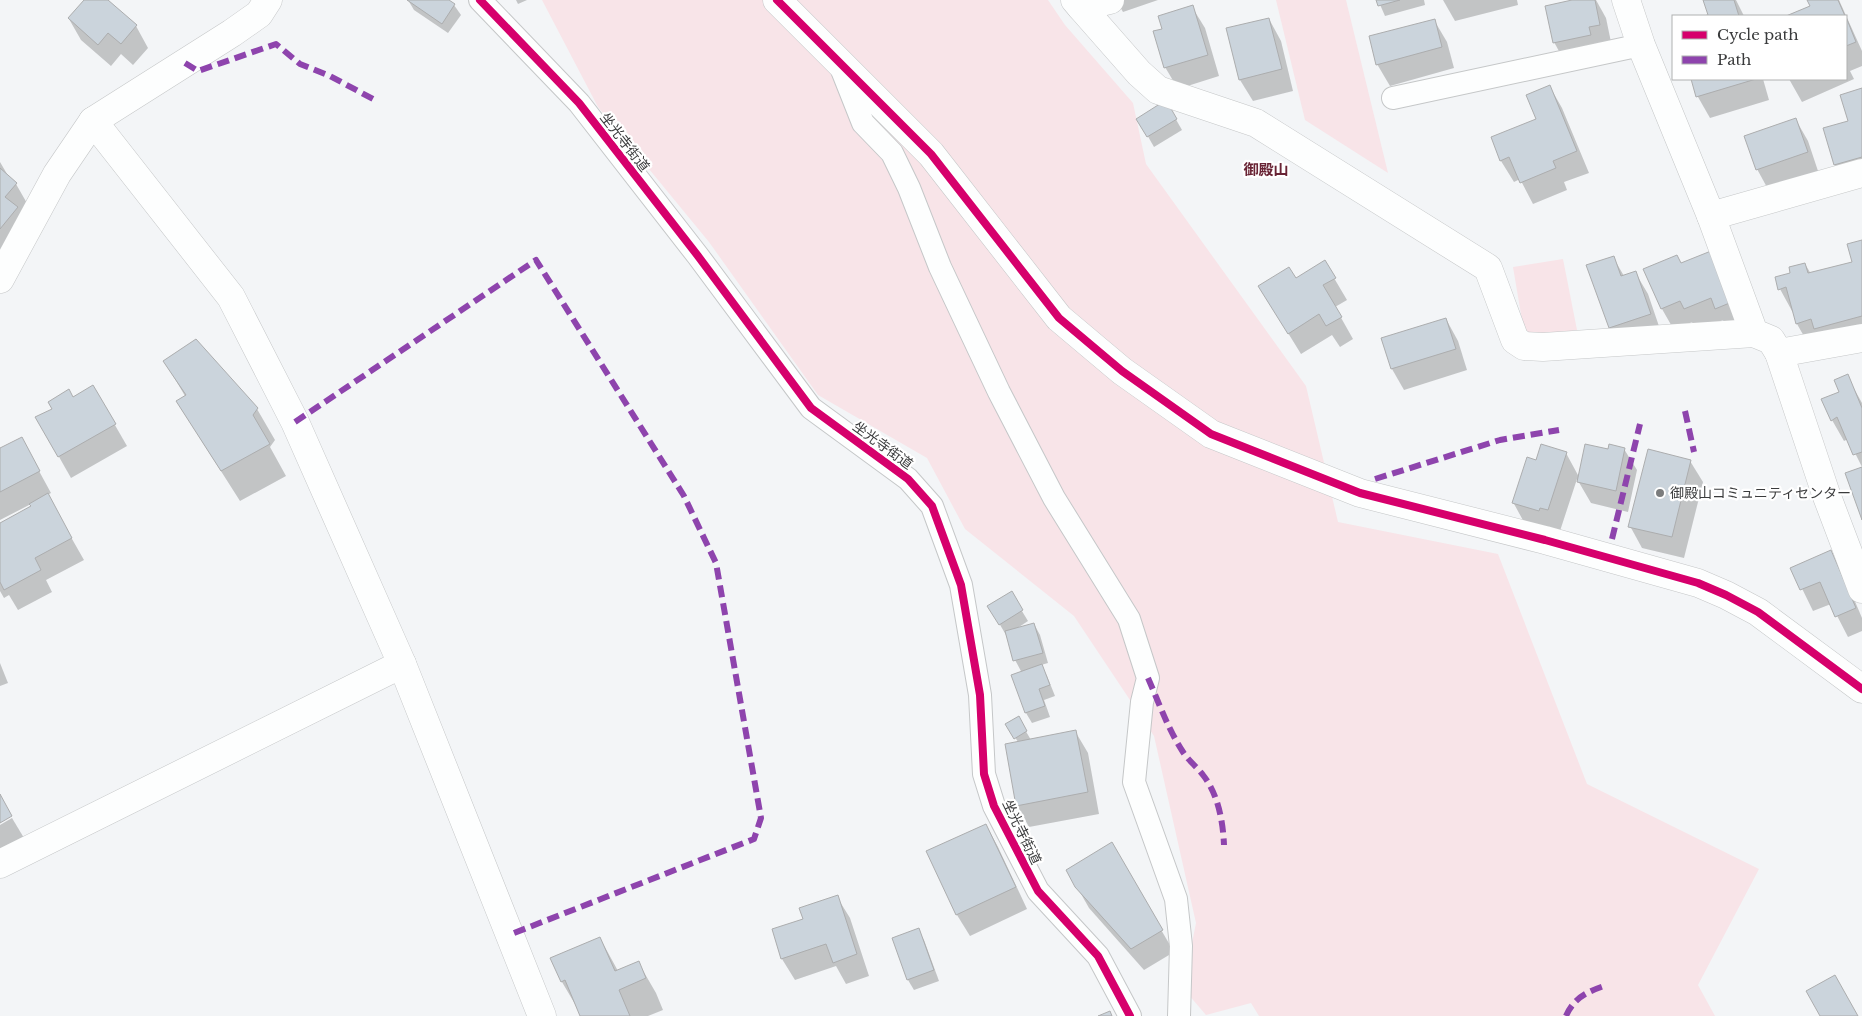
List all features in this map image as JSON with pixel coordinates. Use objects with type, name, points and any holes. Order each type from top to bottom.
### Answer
[{"type":"street","points":[[0,279],[57,174],[93,121],[232,33],[259,14],[268,0]]},
{"type":"street","points":[[777,0],[931,154],[1060,318],[1122,372],[1211,434],[1360,494],[1546,540],[1698,583],[1758,612],[1862,689]]},
{"type":"street","points":[[1078,4],[1110,0]]},
{"type":"street","points":[[1626,0],[1641,45],[1711,216],[1754,333]]},
{"type":"street","points":[[1078,4],[1139,73],[1158,90],[1256,124],[1488,268],[1515,340],[1524,346],[1542,347],[1754,333],[1771,340],[1779,353],[1826,494],[1862,589]]},
{"type":"street","points":[[93,121],[230,297],[295,422],[402,664],[542,1016]]},
{"type":"street","points":[[1711,216],[1862,173]]},
{"type":"street","points":[[1779,353],[1862,338]]},
{"type":"street","points":[[0,864],[402,664]]},
{"type":"lane","name":"坐光寺街道","points":[[480,0],[579,104],[698,256],[811,408],[908,479],[932,506],[961,585],[980,695],[984,774],[994,806],[1038,892],[1098,956],[1130,1016]]},
{"type":"lane","points":[[1393,98],[1641,45]]},
{"type":"lane","points":[[838,60],[863,123],[892,153],[910,188],[940,267],[999,392],[1049,489],[1128,619],[1148,678],[1142,702],[1134,782],[1176,899],[1181,946],[1179,1016]]},
{"type":"shaded area","points":[[542,0],[1048,0],[1065,25],[1133,103],[1146,164],[1306,386],[1338,522],[1498,554],[1587,784],[1759,869],[1698,985],[1715,1016],[1259,1016],[1251,1003],[1206,1015],[1188,994],[1187,968],[1196,923],[1154,736],[1074,616],[965,529],[927,458],[818,395],[709,242],[598,107]]},
{"type":"shaded area","points":[[1276,0],[1346,0],[1388,173],[1305,120]]},
{"type":"shaded area","points":[[1563,259],[1577,330],[1525,338],[1513,267]]},
{"type":"building","points":[[84,0],[108,0],[137,25],[121,44],[108,33],[98,45],[68,18]]},
{"type":"building","points":[[407,0],[449,0],[455,4],[442,24]]},
{"type":"building","points":[[1376,0],[1400,0],[1378,6]]},
{"type":"building","points":[[1572,0],[1595,0],[1600,25],[1589,27],[1591,35],[1553,43],[1545,6]]},
{"type":"building","points":[[1703,0],[1734,0],[1739,15],[1708,15]]},
{"type":"building","points":[[1807,0],[1838,0],[1845,15],[1788,15],[1810,6]]},
{"type":"building","points":[[1193,5],[1208,55],[1164,68],[1153,31],[1162,29],[1158,16]]},
{"type":"building","points":[[1269,18],[1282,69],[1239,80],[1226,28]]},
{"type":"building","points":[[1435,19],[1442,47],[1376,65],[1369,36]]},
{"type":"building","points":[[1847,20],[1856,42],[1847,46]]},
{"type":"building","points":[[1691,80],[1753,80],[1696,97]]},
{"type":"building","points":[[1550,85],[1577,151],[1553,161],[1556,168],[1520,183],[1509,157],[1500,161],[1491,137],[1536,119],[1526,95]]},
{"type":"building","points":[[1862,88],[1862,157],[1834,165],[1823,128],[1848,121],[1840,95]]},
{"type":"building","points":[[1166,100],[1177,119],[1147,137],[1136,119]]},
{"type":"building","points":[[1796,118],[1808,152],[1756,170],[1744,136]]},
{"type":"building","points":[[0,168],[17,183],[5,197],[18,207],[0,229]]},
{"type":"building","points":[[1862,240],[1862,316],[1814,329],[1811,319],[1796,324],[1786,287],[1778,290],[1775,277],[1790,273],[1789,267],[1805,263],[1808,273],[1852,262],[1847,244]]},
{"type":"building","points":[[1711,251],[1732,302],[1715,309],[1711,298],[1684,309],[1680,301],[1661,309],[1643,269],[1677,255],[1681,263]]},
{"type":"building","points":[[1614,256],[1621,276],[1636,271],[1651,314],[1609,328],[1586,265]]},
{"type":"building","points":[[1325,260],[1336,278],[1323,285],[1342,317],[1326,326],[1319,314],[1288,334],[1258,286],[1289,267],[1296,278]]},
{"type":"building","points":[[1446,318],[1456,349],[1391,369],[1381,338]]},
{"type":"building","points":[[196,339],[258,408],[253,415],[270,444],[221,471],[176,401],[186,395],[163,361]]},
{"type":"building","points":[[1848,374],[1862,408],[1862,452],[1853,455],[1837,417],[1831,421],[1821,399],[1839,392],[1834,380]]},
{"type":"building","points":[[93,385],[116,424],[58,457],[35,417],[52,409],[48,402],[69,389],[73,397]]},
{"type":"building","points":[[22,437],[40,471],[0,492],[0,448]]},
{"type":"building","points":[[1541,444],[1567,452],[1548,510],[1540,508],[1539,511],[1512,503],[1527,457],[1536,460]]},
{"type":"building","points":[[1585,444],[1608,449],[1609,444],[1625,448],[1616,491],[1577,482]]},
{"type":"building","name":"御殿山コミュニティセンター","points":[[1648,449],[1691,460],[1672,537],[1628,527]]},
{"type":"building","points":[[1862,467],[1862,520],[1845,473]]},
{"type":"building","points":[[48,493],[72,538],[35,558],[41,570],[4,590],[0,582],[0,523],[31,506],[29,504]]},
{"type":"building","points":[[1831,550],[1856,608],[1835,617],[1820,582],[1800,590],[1790,568]]},
{"type":"building","points":[[1012,591],[1023,610],[999,625],[987,606]]},
{"type":"building","points":[[1034,623],[1043,653],[1013,661],[1005,631]]},
{"type":"building","points":[[1042,664],[1050,685],[1039,689],[1045,706],[1025,713],[1011,675]]},
{"type":"building","points":[[1019,716],[1027,731],[1014,739],[1005,724]]},
{"type":"building","points":[[1076,730],[1088,792],[1016,806],[1005,744]]},
{"type":"building","points":[[0,794],[12,816],[0,823]]},
{"type":"building","points":[[986,824],[1016,887],[956,915],[926,851]]},
{"type":"building","points":[[1112,842],[1163,930],[1131,949],[1075,887],[1066,870]]},
{"type":"building","points":[[838,895],[857,954],[833,963],[826,944],[781,959],[772,929],[803,919],[799,908]]},
{"type":"building","points":[[919,928],[934,970],[907,980],[892,938]]},
{"type":"building","points":[[600,937],[615,971],[639,961],[646,978],[619,990],[630,1016],[580,1016],[565,980],[561,982],[550,958]]},
{"type":"building","points":[[1835,975],[1858,1016],[1820,1016],[1806,991]]},
{"type":"building","points":[[1110,1011],[1112,1016],[1098,1016]]},
{"type":"marked path","points":[[185,63],[198,71],[276,44],[300,64],[330,76],[373,99]]},
{"type":"marked path","points":[[295,422],[536,260],[684,496],[716,563],[761,818],[754,839],[509,935]]},
{"type":"marked path","points":[[1685,411],[1694,452]]},
{"type":"marked path","points":[[1612,539],[1640,424]]},
{"type":"marked path","points":[[1375,479],[1500,440],[1559,430]]},
{"type":"marked path","points":[[1148,678],[1168,725],[1178,743],[1185,755],[1208,782],[1216,799],[1221,817],[1224,845]]},
{"type":"marked path","points":[[1566,1016],[1569,1009],[1578,999],[1607,985]]},
{"type":"cycle path","points":[[480,0],[579,103],[698,256],[811,408],[908,479],[932,506],[961,585],[980,695],[984,774],[994,806],[1038,891],[1098,956],[1130,1016]]},
{"type":"cycle path","points":[[777,0],[931,154],[1059,318],[1122,371],[1211,434],[1360,493],[1545,540],[1698,583],[1758,612],[1862,689]]},
{"type":"place","name":"御殿山コミュニティセンター","points":[[1660,493]]},
{"type":"district","name":"御殿山","points":[[1266,169]]}]
